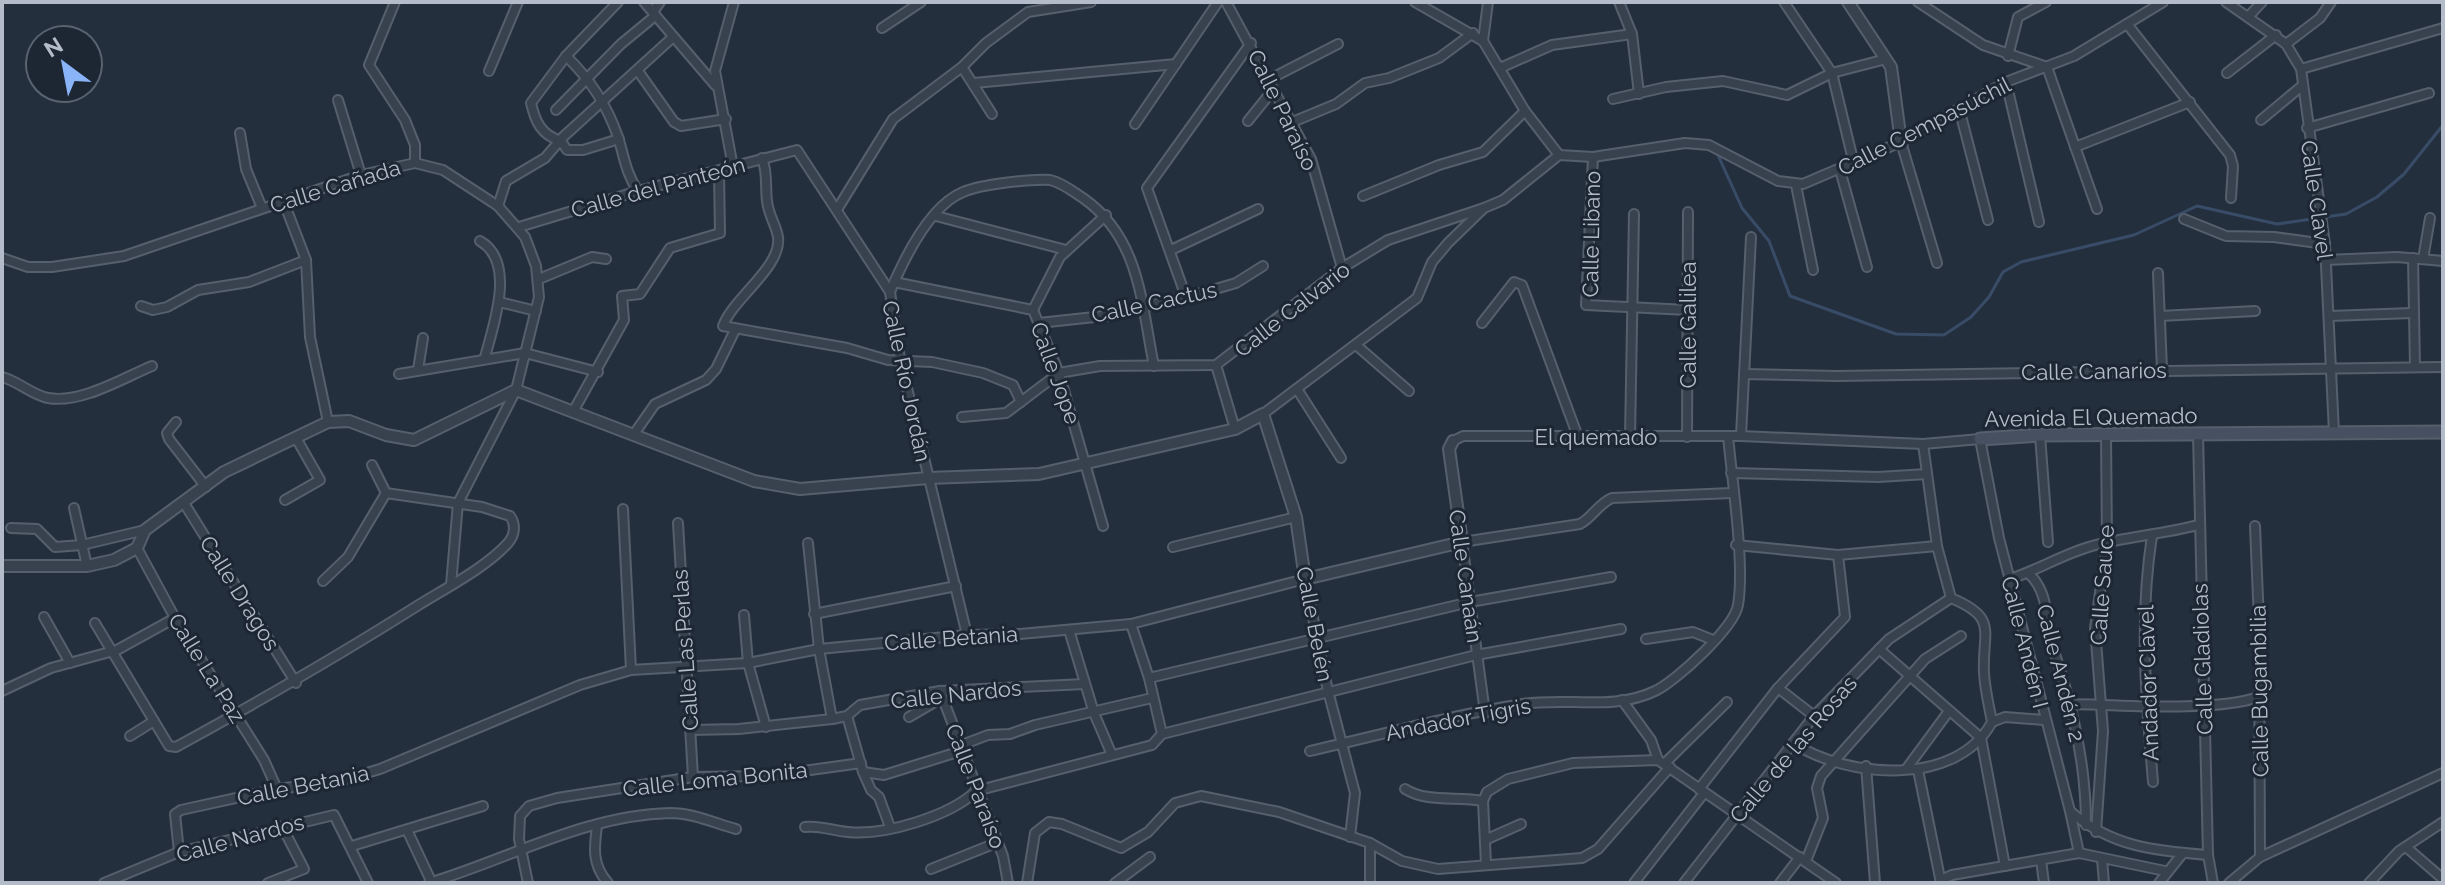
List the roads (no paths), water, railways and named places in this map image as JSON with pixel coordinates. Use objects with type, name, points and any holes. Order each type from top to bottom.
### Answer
[{"type":"main road","name":"Avenida El Quemado","points":[[1980,439],[2106,434],[2443,432]]},
{"type":"street","points":[[395,2],[369,65],[405,120],[415,145],[415,163]]},
{"type":"street","points":[[489,71],[518,2]]},
{"type":"street","points":[[618,2],[566,56],[531,103],[537,123],[546,134],[561,141],[567,150],[583,150],[619,139]]},
{"type":"street","points":[[644,2],[716,86]]},
{"type":"street","points":[[556,110],[654,14],[660,2]]},
{"type":"street","points":[[733,167],[715,71],[734,2]]},
{"type":"street","points":[[882,28],[921,2]]},
{"type":"street","points":[[838,208],[893,119],[962,67],[986,43],[1028,12],[1091,2]]},
{"type":"street","points":[[1135,124],[1218,2]]},
{"type":"street","name":"Calle Paraíso","points":[[1226,2],[1251,43],[1272,91],[1311,159],[1342,268]]},
{"type":"street","points":[[1415,2],[1483,41],[1525,111],[1559,155]]},
{"type":"street","points":[[1619,2],[1632,34],[1639,94]]},
{"type":"street","points":[[1784,2],[1832,73],[1854,164]]},
{"type":"street","points":[[1848,2],[1886,59],[1894,77],[1901,142],[1937,263]]},
{"type":"street","points":[[1918,2],[1983,45],[2047,67],[2097,209]]},
{"type":"street","points":[[2008,56],[2018,17],[2046,2]]},
{"type":"street","name":"Calle Cempasúchil","points":[[1796,185],[1840,170],[1901,142],[2006,82],[2047,67],[2163,2]]},
{"type":"street","name":"Calle Clavel","points":[[2226,2],[2276,35],[2286,44],[2301,69],[2316,192],[2324,229],[2334,433]]},
{"type":"street","points":[[2248,17],[2262,2]]},
{"type":"street","points":[[2286,44],[2320,18],[2331,2]]},
{"type":"street","points":[[1020,3],[1028,12]]},
{"type":"street","points":[[1483,41],[1491,3]]},
{"type":"street","points":[[2127,24],[2230,155],[2233,166],[2231,198]]},
{"type":"street","points":[[2301,69],[2443,28]]},
{"type":"street","points":[[1290,123],[1336,104],[1365,83],[1389,78],[1439,58],[1473,33]]},
{"type":"street","points":[[1500,68],[1552,45],[1632,34]]},
{"type":"street","points":[[2227,73],[2276,35]]},
{"type":"street","points":[[498,206],[506,181],[545,158],[672,38]]},
{"type":"street","points":[[1186,297],[1147,188],[1251,43]]},
{"type":"street","points":[[1268,80],[1338,44]]},
{"type":"street","points":[[566,56],[588,78],[603,103],[619,139],[630,179],[638,191]]},
{"type":"street","points":[[1613,99],[1666,87],[1723,81],[1787,95],[1832,73],[1886,59]]},
{"type":"street","points":[[974,83],[1176,64]]},
{"type":"street","points":[[962,67],[992,114]]},
{"type":"street","points":[[638,71],[674,122],[681,126],[726,119]]},
{"type":"street","points":[[2006,82],[2039,222]]},
{"type":"street","points":[[2261,120],[2303,85]]},
{"type":"street","points":[[1248,121],[1272,91]]},
{"type":"street","points":[[2307,128],[2429,93]]},
{"type":"street","points":[[338,100],[361,175]]},
{"type":"street","points":[[2075,147],[2190,102]]},
{"type":"street","points":[[1959,108],[1988,220]]},
{"type":"street","points":[[1363,196],[1439,165],[1483,152],[1525,111]]},
{"type":"street","points":[[240,133],[246,169],[262,208]]},
{"type":"street","points":[[11,528],[37,529],[55,547],[82,545],[145,530],[224,472],[328,422],[349,421],[386,435],[414,440],[516,390],[754,481],[800,489],[928,478],[1039,474],[1235,429],[1263,414],[1417,298],[1432,262],[1484,208],[1503,200],[1559,155],[1593,157],[1685,143],[1709,145],[1778,181],[1796,185],[1813,270]]},
{"type":"street","name":"Calle Río Jordán","points":[[797,150],[838,208],[890,292],[900,359],[967,635]]},
{"type":"street","name":"Calle del Panteón","points":[[519,227],[638,191],[797,150]]},
{"type":"street","name":"Calle Libano","points":[[1593,157],[1584,301],[1590,308],[1688,310]]},
{"type":"street","points":[[762,158],[766,169],[767,201],[778,239],[776,251],[757,280],[728,312],[723,326],[847,348],[888,360],[900,359],[983,373],[1013,385],[1021,402]]},
{"type":"street","name":"Calle Cañada","points":[[2,258],[28,267],[52,267],[124,256],[361,175],[415,163],[443,170],[498,206],[519,227],[539,279],[536,311],[516,390],[458,503],[451,585]]},
{"type":"street","points":[[1840,170],[1867,267]]},
{"type":"street","points":[[574,410],[598,372],[624,320],[622,296],[640,294],[670,248],[720,233],[719,172]]},
{"type":"street","points":[[890,292],[901,261],[936,216],[960,193],[1050,180],[1061,183],[1106,215],[1122,237],[1135,272],[1154,366]]},
{"type":"street","points":[[283,200],[306,260],[310,337],[328,422]]},
{"type":"street","name":"Calle Calvario","points":[[962,417],[1006,413],[1059,373],[1100,366],[1216,365],[1342,268],[1388,240],[1484,208]]},
{"type":"street","points":[[1171,250],[1258,209]]},
{"type":"street","name":"Calle Galilea","points":[[1687,437],[1688,212]]},
{"type":"street","points":[[1630,437],[1634,214]]},
{"type":"street","points":[[1033,310],[1066,250],[1106,215]]},
{"type":"street","points":[[936,216],[1066,250]]},
{"type":"street","points":[[2415,367],[2412,313],[2418,259],[2430,218]]},
{"type":"street","points":[[2184,219],[2226,236],[2274,237],[2325,244]]},
{"type":"street","points":[[1741,436],[1751,237]]},
{"type":"street","points":[[480,241],[495,257],[499,302],[485,357]]},
{"type":"street","points":[[539,279],[592,257],[606,259]]},
{"type":"street","points":[[141,306],[153,310],[167,307],[198,290],[249,282],[306,260]]},
{"type":"street","points":[[2326,260],[2443,261]]},
{"type":"street","name":"Calle Cactus","points":[[1039,323],[1113,315],[1186,297],[1236,283],[1263,266]]},
{"type":"street","points":[[2158,273],[2162,370]]},
{"type":"street","name":"Calle Jope","points":[[894,282],[1033,310],[1059,373],[1103,526]]},
{"type":"street","points":[[1482,323],[1514,282],[1522,285],[1578,437]]},
{"type":"street","points":[[499,302],[536,311]]},
{"type":"street","points":[[2160,316],[2255,311]]},
{"type":"street","points":[[2330,316],[2412,313]]},
{"type":"street","points":[[634,434],[655,404],[696,386],[716,369],[735,330]]},
{"type":"street","points":[[418,370],[423,338]]},
{"type":"street","points":[[1356,345],[1409,391]]},
{"type":"street","points":[[399,374],[485,357],[525,353],[598,372]]},
{"type":"street","points":[[1216,365],[1235,429]]},
{"type":"street","points":[[2,377],[47,398],[61,398],[97,389],[152,366]]},
{"type":"street","name":"Calle Canarios","points":[[1744,374],[1837,376],[2443,367]]},
{"type":"street","points":[[1297,389],[1341,458]]},
{"type":"street","name":"Calle Belén","points":[[1263,414],[1296,517],[1328,691],[1355,793],[1350,837]]},
{"type":"street","points":[[176,422],[167,433],[169,439],[206,487]]},
{"type":"street","name":"Calle Sauce","points":[[2096,832],[2102,704],[2095,628],[2107,543],[2106,434]]},
{"type":"street","name":"Calle Gladiolas","points":[[2198,434],[2208,855],[2213,883]]},
{"type":"street","points":[[2040,435],[2048,542]]},
{"type":"street","name":"El quemado","points":[[1453,441],[1463,436],[1741,436]]},
{"type":"street","name":"Andador Tigris","points":[[1310,751],[1423,722],[1524,704],[1622,700],[1655,691],[1674,679],[1713,640],[1738,608],[1728,436]]},
{"type":"street","name":"Avenida El Quemado","points":[[1741,436],[1923,444],[1980,439]]},
{"type":"street","points":[[285,500],[320,480],[296,438]]},
{"type":"street","name":"Calle Andén I","points":[[1980,439],[2010,579],[2079,853]]},
{"type":"street","name":"Calle Canaán","points":[[1453,441],[1449,449],[1485,713]]},
{"type":"street","points":[[1923,444],[1937,546],[1951,598],[1978,613],[1988,634],[1984,670],[1992,722]]},
{"type":"street","points":[[372,465],[386,493]]},
{"type":"street","points":[[1731,473],[1847,477],[1927,474]]},
{"type":"street","points":[[95,623],[171,748],[296,683],[451,585],[505,546],[514,526],[510,516],[458,503],[386,493]]},
{"type":"street","points":[[323,581],[348,557],[386,493]]},
{"type":"street","name":"Calle Betania","points":[[179,852],[175,814],[277,789],[340,781],[380,769],[580,685],[631,670],[688,664],[748,663],[819,649],[967,635],[1131,624],[1462,542],[1580,524],[1590,518],[1601,503],[1612,498],[1732,493]]},
{"type":"street","name":"Calle Dragos","points":[[184,503],[296,683]]},
{"type":"street","points":[[74,508],[87,566]]},
{"type":"street","points":[[623,509],[631,670]]},
{"type":"street","points":[[1173,547],[1296,517]]},
{"type":"street","name":"Calle Las Perlas","points":[[678,523],[680,605],[688,664],[693,777]]},
{"type":"street","points":[[2010,579],[2028,573],[2046,561],[2107,543],[2198,525]]},
{"type":"street","name":"Calle Bugambilia","points":[[2255,526],[2260,857]]},
{"type":"street","points":[[2,566],[87,566],[114,560],[137,548],[145,530]]},
{"type":"street","name":"Andador Clavel","points":[[2152,536],[2143,650],[2153,782]]},
{"type":"street","points":[[808,543],[814,614],[832,719]]},
{"type":"street","points":[[1736,545],[1838,555],[1937,546]]},
{"type":"street","name":"Calle La Paz","points":[[137,548],[175,618],[237,714],[277,789]]},
{"type":"street","points":[[1634,883],[1778,688],[1845,617],[1838,555]]},
{"type":"street","name":"Calle Andén 2","points":[[2028,573],[2043,596],[2054,654],[2079,734],[2086,825]]},
{"type":"street","points":[[1149,678],[1470,602],[1611,577]]},
{"type":"street","points":[[814,614],[956,586]]},
{"type":"street","name":"Calle de las Rosas","points":[[1684,883],[1814,716],[1879,649],[1951,598]]},
{"type":"street","points":[[744,615],[748,663],[766,727]]},
{"type":"street","points":[[44,617],[70,663]]},
{"type":"street","points":[[2,691],[70,663],[112,652],[175,618]]},
{"type":"street","points":[[1131,624],[1149,678],[1160,738]]},
{"type":"street","points":[[805,827],[823,825],[850,833],[915,823],[964,803],[976,791],[1112,755],[1160,738],[1328,691],[1476,655],[1621,629]]},
{"type":"street","points":[[1069,630],[1094,713],[1112,755]]},
{"type":"street","points":[[1646,639],[1693,632],[1713,640]]},
{"type":"street","points":[[1780,883],[1803,859],[1823,818],[1818,781],[1933,653],[1961,636]]},
{"type":"street","points":[[1879,649],[1981,738],[2005,866]]},
{"type":"street","name":"Calle Nardos","points":[[690,730],[766,727],[832,719],[847,716],[860,705],[940,691],[1085,684]]},
{"type":"street","points":[[1778,688],[1814,716]]},
{"type":"street","points":[[909,717],[933,703],[940,691]]},
{"type":"street","name":"Calle Paraíso","points":[[940,691],[1008,883]]},
{"type":"street","points":[[2072,704],[2147,706],[2259,697]]},
{"type":"street","name":"Calle Loma Bonita","points":[[521,848],[523,810],[557,798],[693,777],[767,776],[862,768],[884,775],[988,735],[1010,734],[1035,725],[1152,698]]},
{"type":"street","points":[[1622,700],[1664,764],[1736,817],[1803,859],[1831,882]]},
{"type":"street","points":[[1027,883],[1035,833],[1049,822],[1062,824],[1121,848],[1148,832],[1175,803],[1201,796],[1279,812],[1370,843],[1418,867],[1438,869],[1590,856],[1664,764],[1727,702]]},
{"type":"street","points":[[1907,768],[1949,711]]},
{"type":"street","points":[[847,716],[862,768],[871,790],[879,797],[890,827]]},
{"type":"street","points":[[1793,743],[1833,762],[1918,770],[1955,757],[1981,738],[1992,722],[2005,717],[2044,720]]},
{"type":"street","points":[[130,736],[154,721]]},
{"type":"street","points":[[1486,864],[1483,801],[1487,792],[1508,779],[1573,763],[1664,764]]},
{"type":"street","points":[[1866,766],[1875,883]]},
{"type":"street","points":[[1918,770],[1941,882],[1952,875],[2079,853],[2165,871]]},
{"type":"street","points":[[2229,883],[2260,857],[2443,773]]},
{"type":"street","points":[[1405,789],[1424,798],[1459,797],[1483,801]]},
{"type":"street","points":[[368,883],[352,846],[483,806]]},
{"type":"street","points":[[2070,811],[2096,832],[2150,850],[2208,855]]},
{"type":"street","points":[[407,830],[431,883],[521,848],[597,826],[671,813],[694,816],[736,829]]},
{"type":"street","name":"Calle Nardos","points":[[104,883],[179,852],[334,815],[352,846]]},
{"type":"street","points":[[2369,883],[2406,847],[2443,822]]},
{"type":"street","points":[[1485,840],[1521,824]]},
{"type":"street","points":[[268,883],[304,869],[287,836],[278,826]]},
{"type":"street","points":[[597,826],[594,853],[597,867],[608,883]]},
{"type":"street","points":[[931,869],[996,843]]},
{"type":"street","points":[[1370,843],[1370,883]]},
{"type":"street","points":[[2406,847],[2437,879]]},
{"type":"street","points":[[521,848],[528,883]]},
{"type":"street","points":[[2159,883],[2165,871],[2183,853]]},
{"type":"street","points":[[1115,883],[1150,857]]},
{"type":"street","points":[[2102,859],[2104,883]]},
{"type":"street","points":[[2041,860],[2044,883]]},
{"type":"street","points":[[1987,871],[1987,883]]},
{"type":"waterway","points":[[1717,153],[1742,208],[1769,241],[1790,296],[1896,334],[1944,335],[1971,317],[1989,297],[2003,272],[2021,262],[2134,235],[2197,206],[2277,224],[2346,214],[2377,197],[2404,174],[2443,125]]}]
